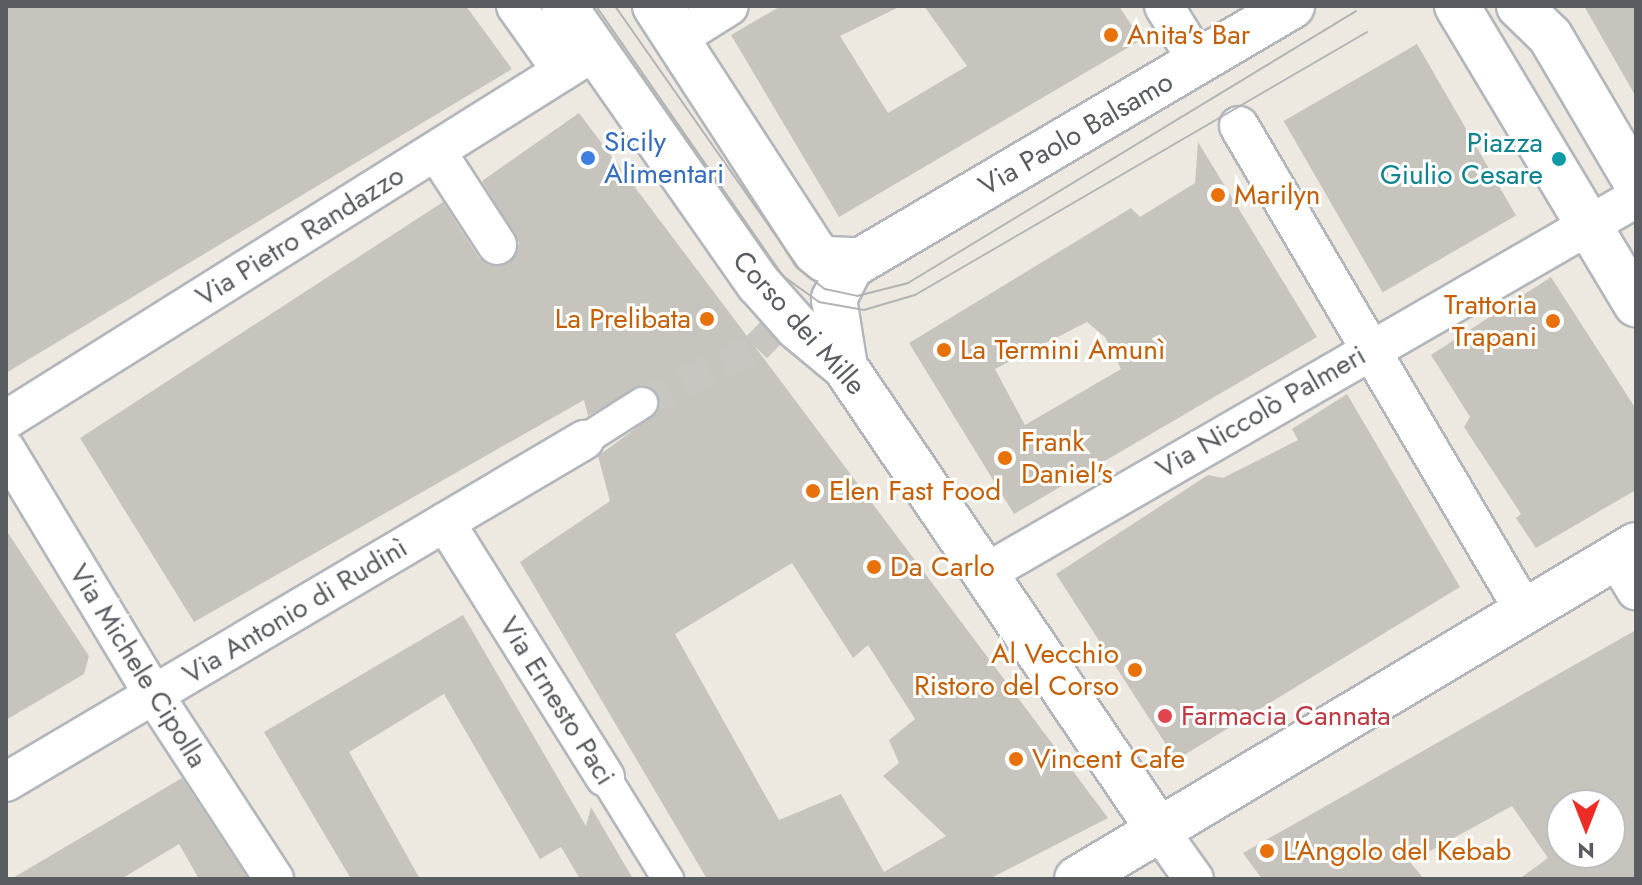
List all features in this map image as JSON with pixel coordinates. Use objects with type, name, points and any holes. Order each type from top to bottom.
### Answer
[{"type":"street","name":"Corso dei Mille","points":[[516,6],[577,62],[797,327],[845,367],[1194,879]]},
{"type":"street","name":"Corso dei Mille","points":[[564,6],[577,62]]},
{"type":"street","points":[[729,6],[667,17],[814,251],[824,259],[859,260]]},
{"type":"street","points":[[1164,6],[1198,62]]},
{"type":"street","name":"Via Paolo Balsamo","points":[[859,260],[1292,6]]},
{"type":"street","points":[[1457,6],[1636,304]]},
{"type":"street","points":[[1519,6],[1550,36],[1636,182]]},
{"type":"street","name":"Via Pietro Randazzo","points":[[6,420],[577,62]]},
{"type":"street","points":[[1239,126],[1525,612]]},
{"type":"street","points":[[436,151],[497,245]]},
{"type":"street","name":"Via Niccolò Palmeri","points":[[986,573],[1369,349],[1636,198]]},
{"type":"street","points":[[845,367],[834,299],[842,278],[859,260]]},
{"type":"street","points":[[584,440],[642,403]]},
{"type":"street","name":"Via Antonio di Rudinì","points":[[6,782],[584,440]]},
{"type":"street","name":"Via Michele Cipolla","points":[[6,450],[154,695],[274,879]]},
{"type":"street","name":"Via Ernesto Paci","points":[[445,522],[668,879]]},
{"type":"street","points":[[1077,879],[1525,612],[1629,564]]},
{"type":"building","points":[[6,6],[466,6],[512,69],[6,373]]},
{"type":"building","points":[[781,6],[901,6],[840,36],[888,113],[967,66],[924,6],[1119,6],[1141,40],[839,217],[731,35]]},
{"type":"building","points":[[1584,6],[1636,6],[1636,97]]},
{"type":"building","points":[[1417,44],[1516,215],[1383,292],[1284,121]]},
{"type":"building","points":[[579,113],[1108,818],[989,879],[707,879],[520,562],[610,501],[598,456],[658,412],[658,394],[642,385],[588,416],[584,400],[194,622],[80,438],[443,202],[479,258],[488,265],[508,264],[519,243],[482,181]],"holes":[[[792,563],[853,658],[868,645],[915,719],[889,740],[899,763],[883,776],[946,836],[884,872],[841,794],[779,820],[675,634]]]},
{"type":"building","points":[[1198,142],[1317,337],[1014,514],[909,343],[1131,208],[1140,217],[1195,183]],"holes":[[[1087,322],[1105,337],[1121,369],[1025,425],[995,369]]]},
{"type":"building","points":[[1551,277],[1636,409],[1636,490],[1536,548],[1516,518],[1521,514],[1464,427],[1470,417],[1431,355]]},
{"type":"building","points":[[1347,394],[1460,587],[1176,760],[1056,574],[1208,475],[1223,478],[1298,440],[1292,429]]},
{"type":"building","points":[[6,530],[89,656],[84,674],[6,720]]},
{"type":"building","points":[[463,615],[586,826],[591,807],[633,879],[580,879],[561,847],[540,859],[444,694],[349,752],[420,879],[351,879],[264,732]]},
{"type":"building","points":[[1636,630],[1636,879],[1519,879],[1546,859],[1546,869],[1626,869],[1626,789],[1546,789],[1546,855],[1512,806],[1410,862],[1424,879],[1262,879],[1243,853]]},
{"type":"building","points":[[182,778],[248,879],[199,879],[179,844],[121,879],[11,879]]},
{"type":"tunnel","points":[[642,403],[756,348],[787,316]]},
{"type":"tram line","points":[[596,6],[783,276],[819,302],[864,310],[915,295],[1367,32]]},
{"type":"tram line","points":[[615,6],[799,269],[825,289],[857,296],[908,283],[1356,11]]},
{"type":"place","name":"Anita's Bar","points":[[1111,35]]},
{"type":"place","name":"Sicily Alimentari","points":[[588,158]]},
{"type":"place","name":"Piazza Giulio Cesare","points":[[1559,159]]},
{"type":"place","name":"Marilyn","points":[[1218,195]]},
{"type":"place","name":"La Prelibata","points":[[707,319]]},
{"type":"place","name":"Trattoria Trapani","points":[[1553,321]]},
{"type":"place","name":"La Termini Amunì","points":[[944,350]]},
{"type":"place","name":"Frank Daniel's","points":[[1005,458]]},
{"type":"place","name":"Elen Fast Food","points":[[813,491]]},
{"type":"place","name":"Da Carlo","points":[[874,567]]},
{"type":"place","name":"Al Vecchio Ristoro del Corso","points":[[1135,670]]},
{"type":"place","name":"Farmacia Cannata","points":[[1165,716]]},
{"type":"place","name":"Vincent Cafe","points":[[1016,759]]},
{"type":"place","name":"L'Angolo del Kebab","points":[[1267,851]]}]
